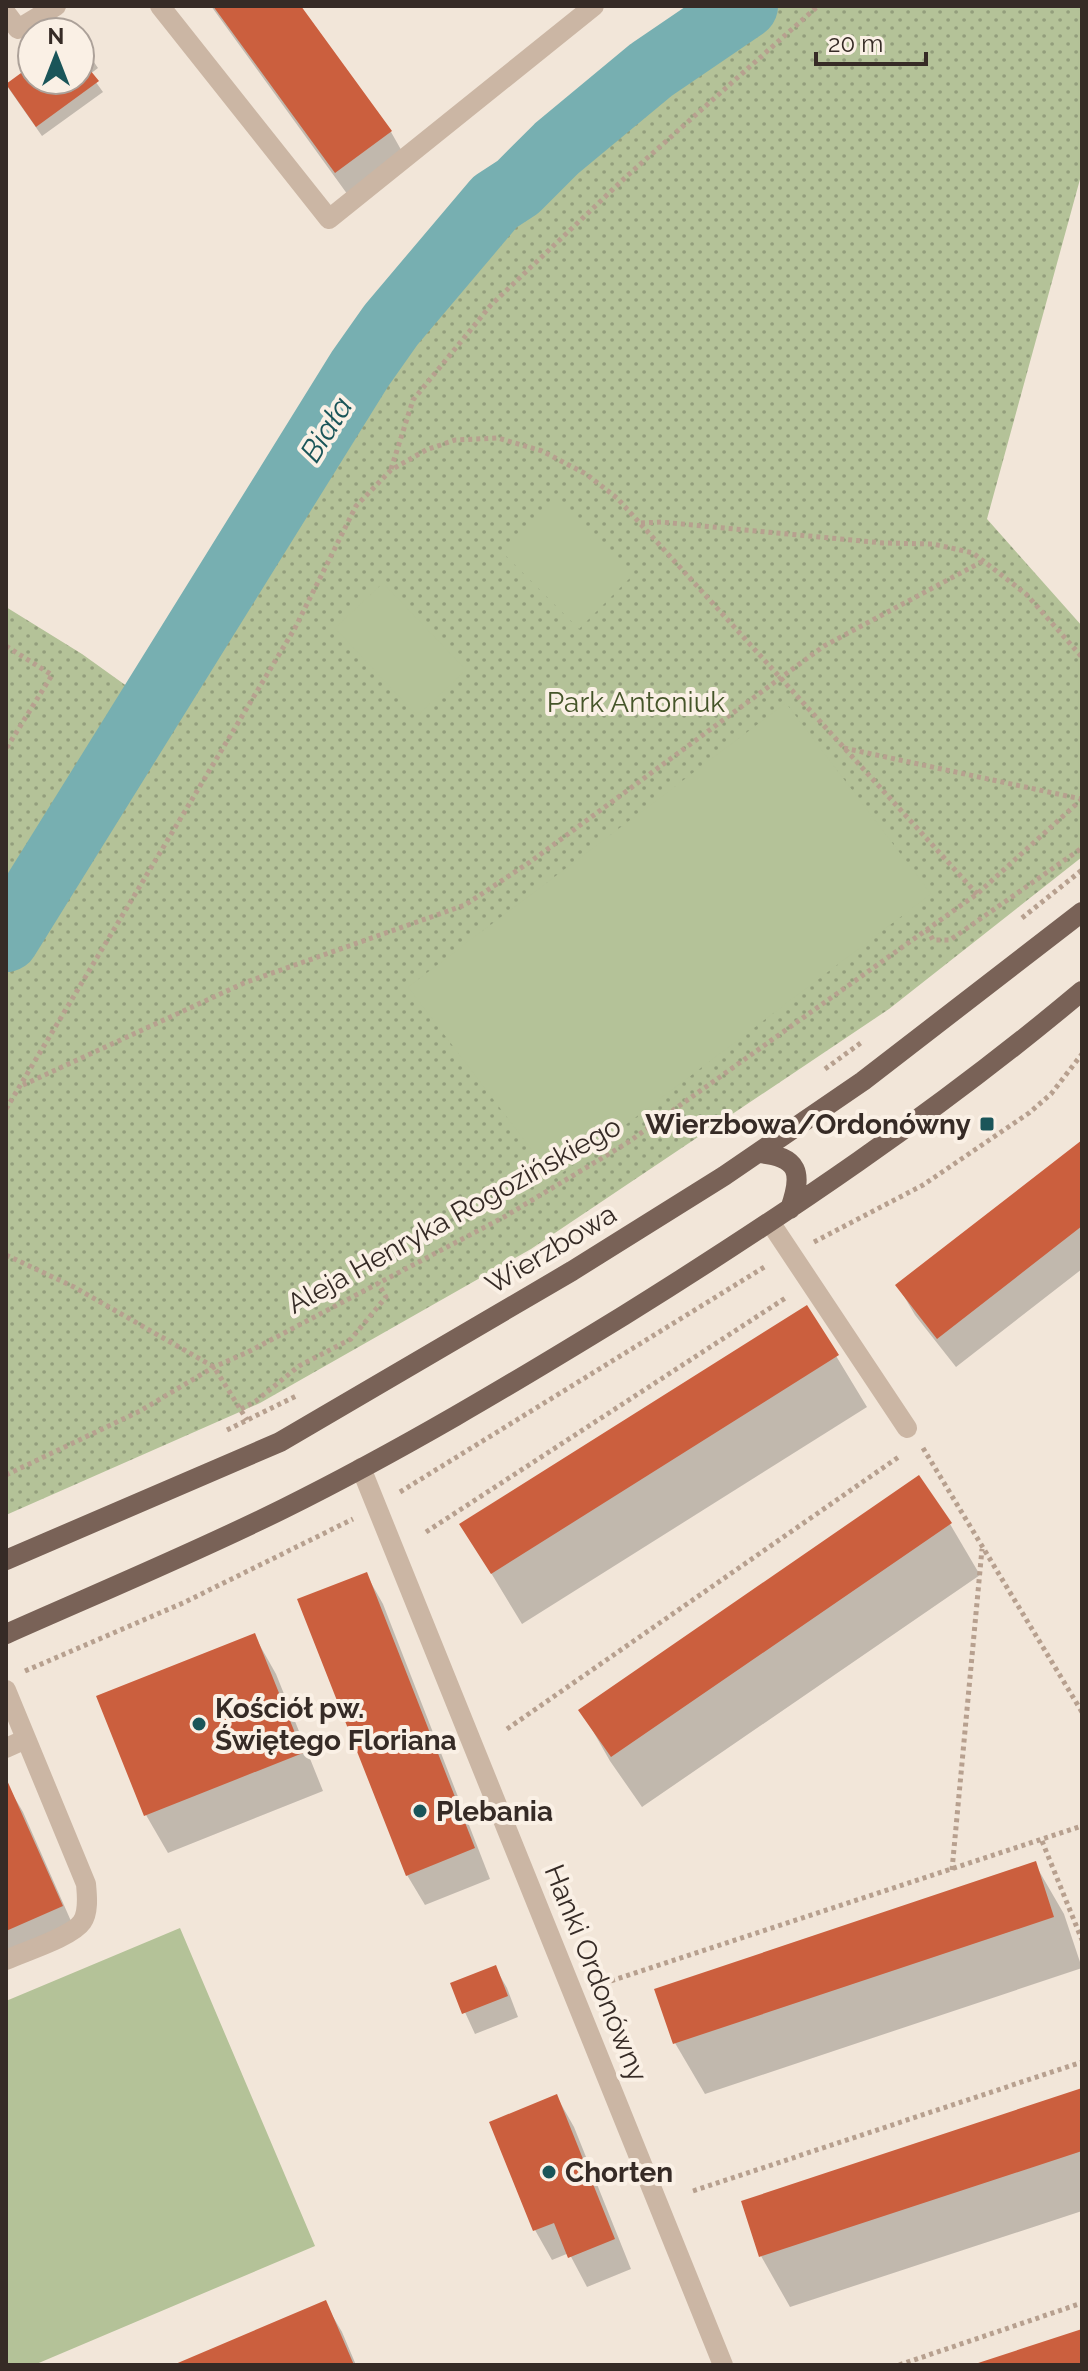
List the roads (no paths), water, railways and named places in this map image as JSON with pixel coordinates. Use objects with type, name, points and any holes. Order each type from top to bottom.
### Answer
[{"type":"main road","name":"Wierzbowa","points":[[6,1560],[280,1442],[572,1271],[759,1153],[863,1081],[1082,912]]},
{"type":"main road","points":[[6,1634],[281,1510],[510,1386],[790,1209],[945,1098],[1082,991]]},
{"type":"main road","points":[[759,1153],[781,1155],[791,1164],[798,1179],[790,1209]]},
{"type":"street","points":[[6,13],[18,29],[56,6]]},
{"type":"street","points":[[160,6],[329,219],[594,6]]},
{"type":"street","points":[[770,1222],[913,1436]]},
{"type":"street","name":"Hanki Ordonówny","points":[[361,1468],[723,2365]]},
{"type":"street","points":[[6,1690],[86,1884],[87,1903],[82,1922],[68,1933],[6,1960]]},
{"type":"street","points":[[6,1748],[26,1739]]},
{"type":"waterway","name":"Biała","points":[[6,939],[360,369],[391,325],[495,202],[518,187],[557,148],[651,70],[745,6]]},
{"type":"place","name":"Wierzbowa/Ordonówny","points":[[987,1124]]},
{"type":"place","name":"Kościół pw. Świętego Floriana","points":[[199,1724]]},
{"type":"place","name":"Plebania","points":[[420,1811]]},
{"type":"place","name":"Chorten","points":[[549,2172]]},
{"type":"park label","name":"Park Antoniuk","points":[[636,702]]}]
